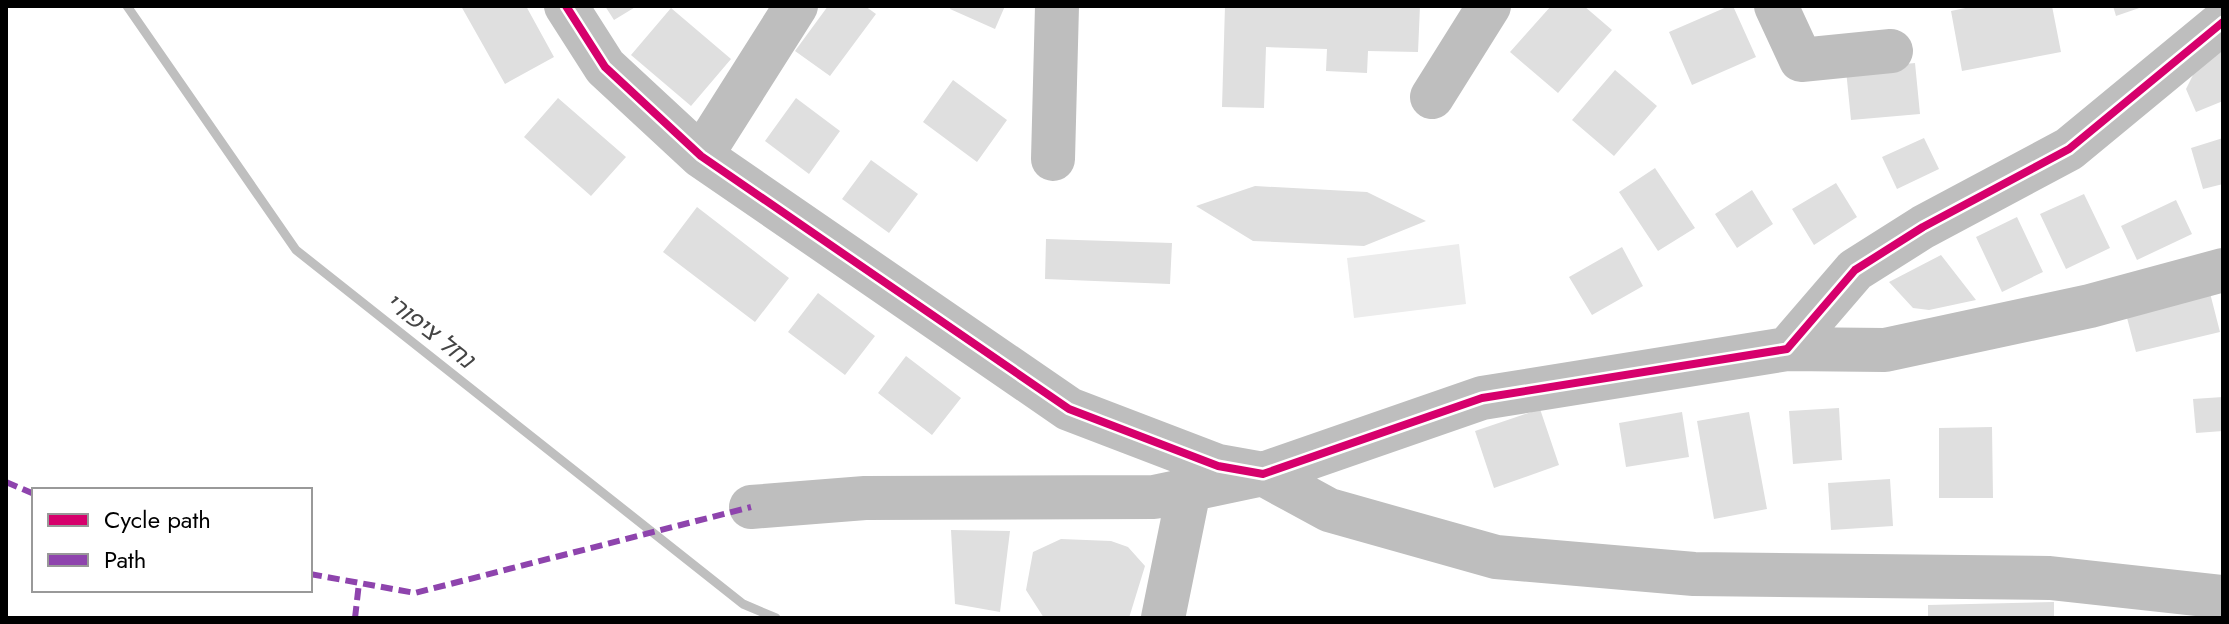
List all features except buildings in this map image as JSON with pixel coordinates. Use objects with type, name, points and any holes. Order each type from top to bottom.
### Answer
[{"type":"street","points":[[566,6],[605,67],[701,156],[1069,409],[1218,466],[1263,474],[1329,510],[1496,557],[1694,574],[2050,578],[2223,597]]},
{"type":"street","points":[[701,156],[796,6]]},
{"type":"street","points":[[1053,159],[1057,6]]},
{"type":"street","points":[[1432,97],[1489,6]]},
{"type":"street","points":[[1776,6],[1801,60],[1891,51]]},
{"type":"street","points":[[1787,349],[1855,270],[1923,227],[2069,149],[2223,22]]},
{"type":"street","points":[[751,507],[865,498],[1154,497],[1263,474],[1482,398],[1787,349],[1885,350],[2090,306],[2223,270]]},
{"type":"street","points":[[1163,618],[1189,490]]},
{"type":"shaded area","points":[[1459,244],[1466,304],[1354,318],[1347,258]]},
{"type":"waterway","name":"נחל ציפורי","points":[[127,6],[296,250],[743,604],[776,618]]},
{"type":"marked path","points":[[6,482],[32,493]]},
{"type":"marked path","points":[[312,574],[415,593],[751,507]]},
{"type":"marked path","points":[[355,618],[359,583]]},
{"type":"cycle path","points":[[566,6],[605,67],[701,156],[1069,409],[1218,466],[1263,474],[1482,398],[1787,349],[1855,270],[1923,227],[2069,149],[2223,22]]}]
